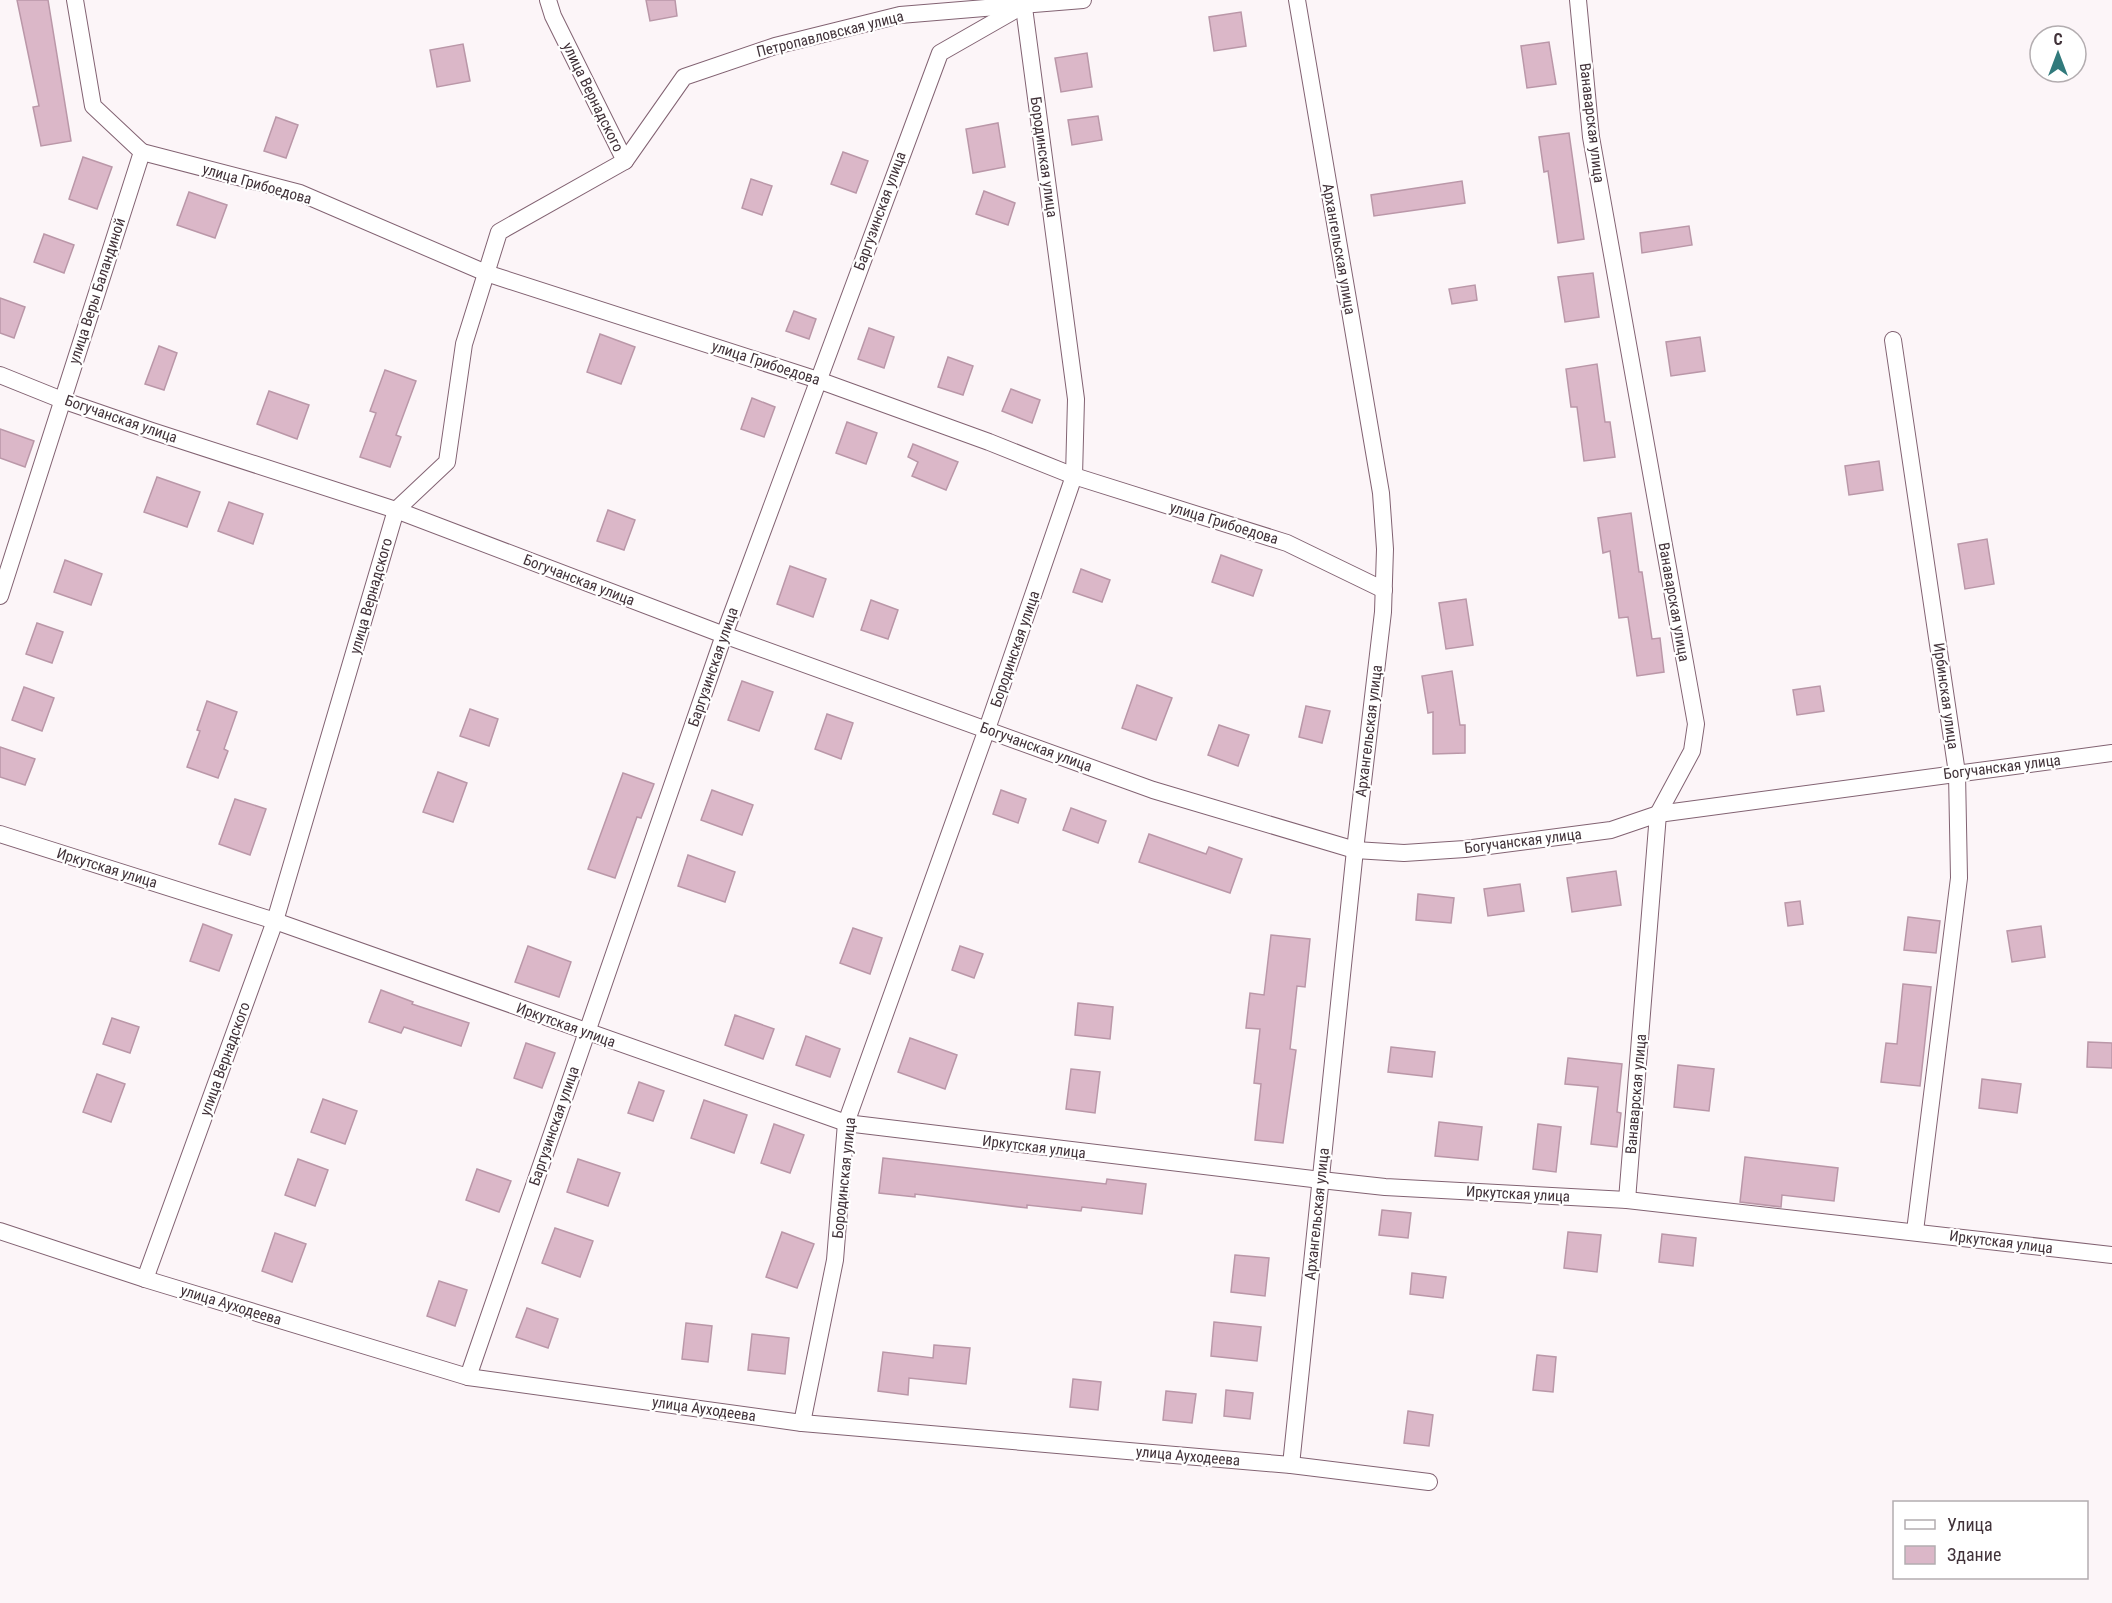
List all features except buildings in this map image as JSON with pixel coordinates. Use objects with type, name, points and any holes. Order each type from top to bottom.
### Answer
[{"type":"street","points":[[75,0],[93,106],[142,152]]},
{"type":"street","name":"улица Вернадского","points":[[145,1279],[275,921],[396,510],[447,462],[464,344],[499,232],[625,161],[553,16],[548,0]]},
{"type":"street","name":"Петропавловская улица","points":[[625,161],[684,77],[775,46],[900,15],[1023,3],[1083,0]]},
{"type":"street","name":"Архангельская улица","points":[[1291,1465],[1355,850],[1383,612],[1385,549],[1381,493],[1297,0]]},
{"type":"street","name":"Ванаварская улица","points":[[1578,0],[1591,137],[1696,724],[1692,751],[1658,814],[1627,1200]]},
{"type":"street","name":"Баргузинская улица","points":[[468,1377],[724,635],[940,53],[1023,3]]},
{"type":"street","name":"Бородинская улица","points":[[802,1423],[836,1260],[846,1123],[987,729],[1074,476],[1076,399],[1023,3]]},
{"type":"street","name":"улица Грибоедова","points":[[142,152],[300,193],[486,273],[818,380],[989,442],[1074,476],[1287,543],[1384,590]]},
{"type":"street","name":"улица Веры Баландиной","points":[[0,596],[142,152]]},
{"type":"street","name":"Ирбинская улица","points":[[1893,340],[1958,773],[1959,878],[1915,1231]]},
{"type":"street","name":"Богучанская улица","points":[[0,375],[62,400],[396,510],[724,635],[1153,790],[1355,850],[1404,853],[1465,849],[1611,830],[1658,814],[2112,753]]},
{"type":"street","name":"Иркутская улица","points":[[0,834],[275,921],[846,1123],[1385,1187],[1627,1200],[2112,1255]]},
{"type":"street","name":"улица Ауходеева","points":[[0,1231],[145,1279],[468,1377],[802,1423],[1291,1465],[1429,1482]]}]
